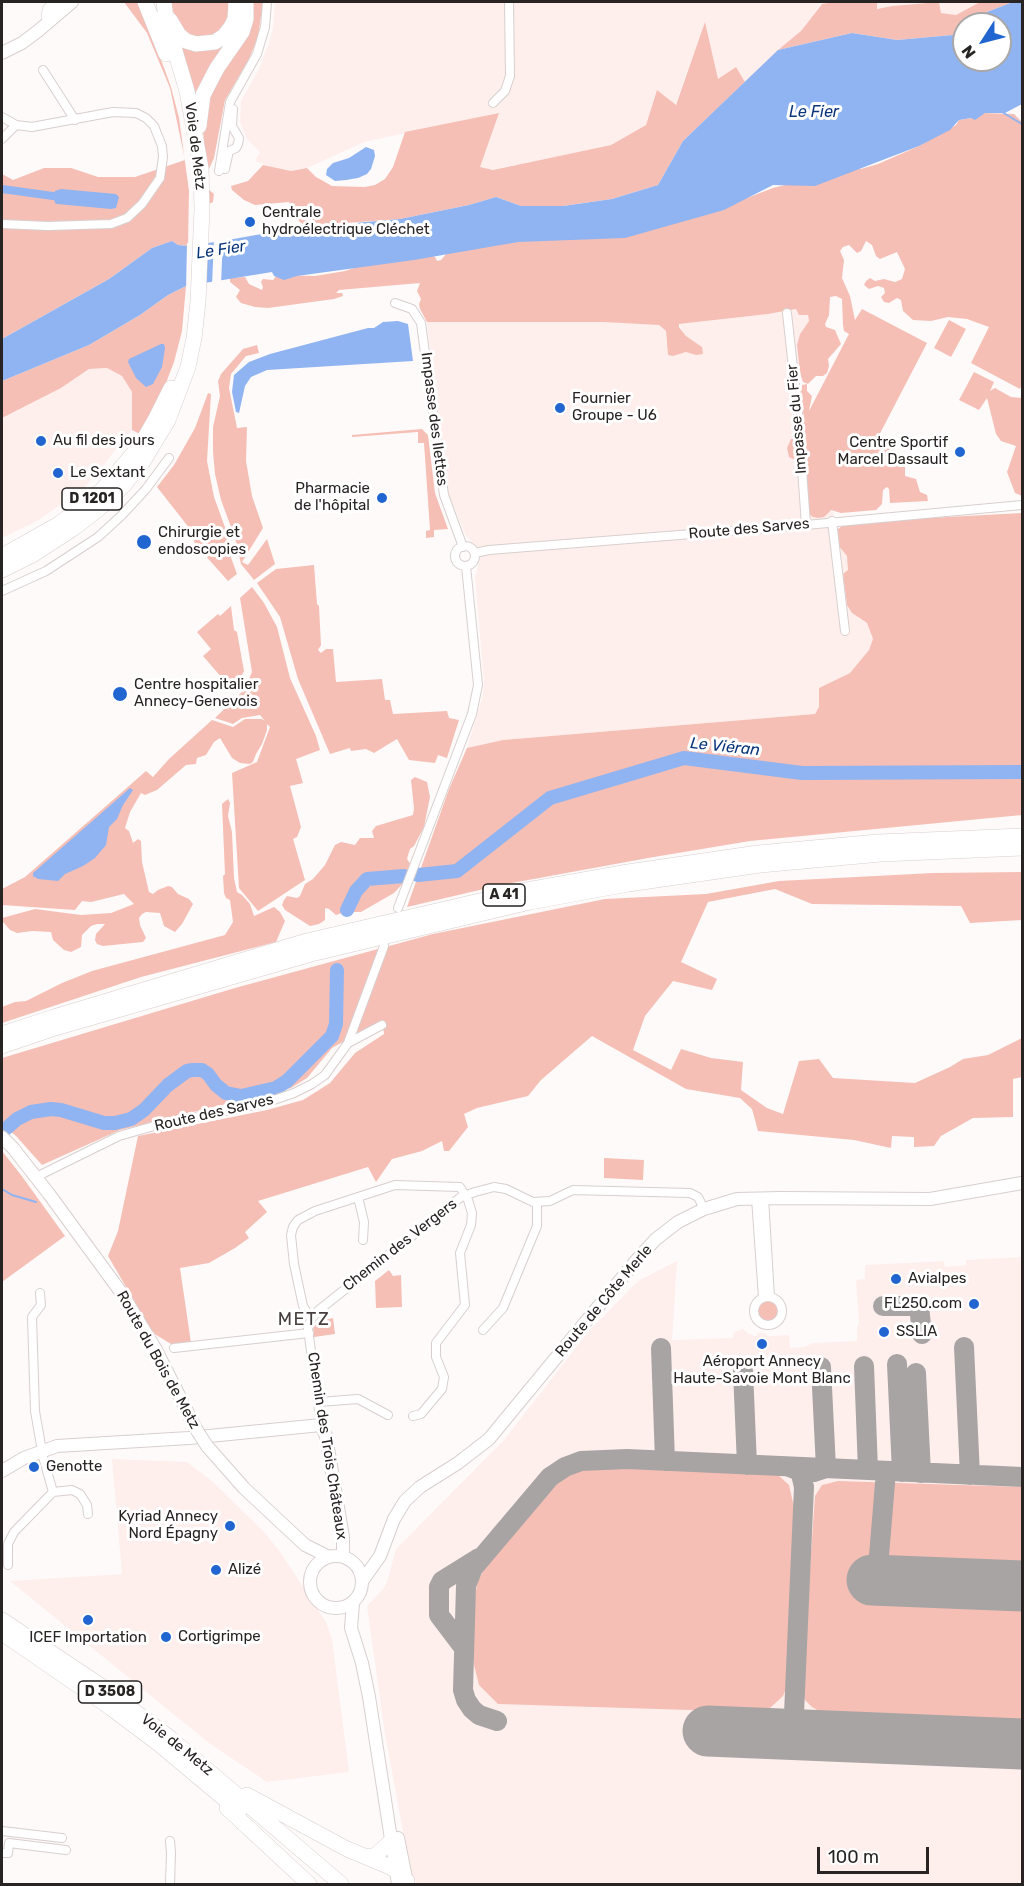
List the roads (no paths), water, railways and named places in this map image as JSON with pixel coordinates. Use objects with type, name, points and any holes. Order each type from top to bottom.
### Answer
[{"type":"highway","points":[[145,2],[171,68],[186,122]]},
{"type":"highway","name":"Voie de Metz","points":[[156,2],[182,94],[197,210]]},
{"type":"highway","points":[[165,2],[170,20],[179,35],[196,44],[205,45],[224,36],[231,27],[235,19],[236,2]]},
{"type":"highway","name":"Voie de Metz","points":[[2,570],[34,554],[74,528],[101,507],[130,477],[153,446],[168,420],[188,367],[190,299],[201,168],[188,91],[166,21],[165,2]]},
{"type":"highway","points":[[201,168],[199,120],[203,95],[217,68],[242,32],[246,19],[246,2]]},
{"type":"highway","name":"Voie de Metz","points":[[2,556],[59,524],[102,490],[124,466],[147,434],[166,398],[190,337]]},
{"type":"highway","name":"A 41","points":[[2,1034],[307,941],[527,890],[758,853],[878,842],[1023,836]]},
{"type":"highway","name":"A 41","points":[[2,1046],[56,1028],[311,954],[530,902],[628,884],[760,865],[881,854],[1023,848]]},
{"type":"highway","name":"Voie de Metz","points":[[2,1620],[101,1686],[170,1738],[341,1884]]},
{"type":"highway","name":"Voie de Metz","points":[[2,1634],[72,1680],[159,1744],[326,1884]]},
{"type":"highway","points":[[159,1744],[309,1884]]},
{"type":"highway","points":[[212,1773],[269,1808],[366,1857],[402,1880]]},
{"type":"highway","points":[[366,1857],[376,1855],[390,1842]]},
{"type":"main road","points":[[2,46],[72,2]]},
{"type":"main road","points":[[2,53],[22,43],[38,31],[56,10]]},
{"type":"main road","name":"Route du Bois de Metz","points":[[3,1138],[36,1177],[129,1305],[155,1348],[207,1446],[244,1488],[305,1545],[329,1557]]},
{"type":"main road","name":"Route de Côte Merle","points":[[363,1580],[382,1552],[394,1519],[411,1494],[489,1439],[650,1245],[678,1222],[704,1209],[728,1201],[760,1198],[930,1199],[1023,1183]]},
{"type":"main road","points":[[2,1470],[41,1451],[76,1444],[172,1439],[321,1425]]},
{"type":"main road","name":"Chemin des Trois Châteaux","points":[[321,1425],[326,1436],[344,1545],[343,1557]]},
{"type":"main road","points":[[305,1545],[312,1572],[310,1585],[315,1597],[320,1603],[336,1609],[353,1603]]},
{"type":"main road","points":[[312,1572],[322,1560],[329,1557],[343,1557],[359,1568],[363,1580],[362,1589],[353,1603],[351,1628],[364,1671],[402,1880]]},
{"type":"main road","points":[[355,1564],[377,1560]]},
{"type":"main road","points":[[336,1609],[351,1628]]},
{"type":"main road","points":[[378,1746],[390,1842],[402,1880]]},
{"type":"street","points":[[222,170],[227,112],[230,102],[257,54],[265,27],[267,2]]},
{"type":"street","points":[[493,103],[505,91],[510,76],[508,2]]},
{"type":"street","points":[[43,70],[75,120]]},
{"type":"street","points":[[225,149],[236,148],[238,144],[239,138],[232,126],[235,94]]},
{"type":"street","points":[[2,117],[16,125],[32,127],[124,112],[136,113],[146,117],[159,135],[163,157],[160,178],[148,196],[128,218],[111,224],[48,226],[2,224]]},
{"type":"street","points":[[2,139],[16,125]]},
{"type":"street","name":"Impasse des Ilettes","points":[[395,303],[412,309],[421,323],[444,495],[463,547]]},
{"type":"street","name":"Impasse du Fier","points":[[787,313],[798,413],[806,525]]},
{"type":"street","points":[[2,591],[46,571],[98,537],[146,489],[169,458]]},
{"type":"street","name":"Route des Sarves","points":[[475,553],[1023,505]]},
{"type":"street","points":[[832,521],[845,631]]},
{"type":"street","points":[[463,547],[469,547],[475,553],[474,562],[466,566],[458,563],[455,557],[457,551],[463,547]]},
{"type":"street","points":[[398,908],[469,723],[478,685],[466,566]]},
{"type":"street","name":"Route des Sarves","points":[[36,1177],[120,1136],[161,1124],[265,1103],[294,1093],[325,1075],[348,1042],[384,946]]},
{"type":"street","points":[[348,1042],[382,1025]]},
{"type":"street","points":[[311,1319],[303,1306],[296,1278],[291,1230],[298,1220],[309,1213],[395,1185],[458,1186],[466,1195],[494,1187],[506,1189],[523,1199],[537,1202],[550,1201],[573,1190],[678,1192],[695,1195],[704,1209]]},
{"type":"street","name":"Chemin des Vergers","points":[[311,1319],[403,1241],[466,1195],[472,1217],[460,1253],[465,1305],[436,1343],[436,1357],[444,1377],[442,1389],[421,1414],[414,1416]]},
{"type":"street","points":[[358,1197],[364,1222],[363,1240]]},
{"type":"street","points":[[760,1198],[766,1297]]},
{"type":"street","points":[[483,1330],[503,1308],[537,1226],[537,1202]]},
{"type":"street","points":[[40,1293],[41,1305],[32,1317],[35,1411],[41,1451],[53,1492]]},
{"type":"street","name":"Chemin des Trois Châteaux","points":[[311,1319],[309,1334],[321,1425]]},
{"type":"street","points":[[174,1348],[309,1334]]},
{"type":"street","points":[[319,1402],[358,1399],[388,1415]]},
{"type":"street","points":[[8,1565],[8,1544],[14,1532],[53,1492],[72,1490],[80,1494],[87,1505],[88,1514]]},
{"type":"street","points":[[2,1831],[62,1838]]},
{"type":"street","points":[[170,1841],[170,1884]]},
{"type":"street","points":[[2,1853],[8,1853],[9,1844],[66,1850]]},
{"type":"water","name":"Le Fier","points":[[1013,2],[1022,2],[1022,104],[1005,113],[985,113],[975,120],[971,118],[959,120],[950,130],[919,146],[815,186],[773,185],[724,210],[625,238],[518,242],[414,260],[297,276],[284,280],[274,276],[272,272],[186,286],[89,345],[2,381],[2,339],[109,279],[152,248],[172,241],[178,245],[188,246],[267,233],[263,227],[280,224],[287,229],[400,219],[496,197],[521,206],[563,206],[612,199],[658,185],[683,141],[778,50],[852,33],[897,40],[952,35],[952,72],[1012,72],[1012,12],[987,12]]},
{"type":"water","points":[[366,147],[374,150],[375,156],[367,174],[358,178],[335,181],[326,175],[327,169],[333,163],[349,158]]},
{"type":"water","points":[[61,189],[116,194],[119,197],[116,208],[111,209],[57,204],[53,196],[55,191]]},
{"type":"water","points":[[398,321],[408,324],[413,361],[267,370],[251,377],[245,386],[239,413],[236,412],[232,392],[234,375],[249,362],[270,354],[374,328],[383,322]]},
{"type":"water","points":[[164,344],[165,348],[162,367],[153,384],[146,387],[136,378],[128,362],[129,359]]},
{"type":"water","points":[[130,788],[133,790],[117,819],[109,827],[106,845],[95,858],[65,874],[58,881],[38,879],[33,876],[33,873]]},
{"type":"waterway","points":[[1002,112],[1022,124]]},
{"type":"waterway","points":[[2,189],[53,196]]},
{"type":"waterway","name":"Le Viéran","points":[[418,875],[457,871],[550,798],[684,758],[802,773],[1022,772]]},
{"type":"waterway","name":"Le Viéran","points":[[347,910],[356,891],[367,879],[404,876]]},
{"type":"waterway","name":"Le Viéran","points":[[2,1132],[17,1119],[31,1112],[51,1109],[104,1123],[131,1119],[144,1110],[168,1085],[187,1071],[193,1070],[202,1070],[208,1074],[226,1093],[241,1096],[276,1088],[287,1081],[332,1036],[336,1024],[337,970]]},
{"type":"waterway","points":[[2,1189],[12,1195],[36,1202]]},
{"type":"place","name":"Centrale hydroélectrique Cléchet","points":[[250,222]]},
{"type":"place","name":"Fournier Groupe - U6","points":[[560,408]]},
{"type":"place","name":"Au fil des jours","points":[[41,441]]},
{"type":"place","name":"Centre Sportif Marcel Dassault","points":[[960,452]]},
{"type":"place","name":"Le Sextant","points":[[58,473]]},
{"type":"place","name":"Pharmacie de l'hôpital","points":[[382,498]]},
{"type":"place","name":"Chirurgie et endoscopies","points":[[144,542]]},
{"type":"place","name":"Centre hospitalier Annecy-Genevois","points":[[120,694]]},
{"type":"place","name":"Avialpes","points":[[896,1279]]},
{"type":"place","name":"FL250.com","points":[[974,1304]]},
{"type":"place","name":"SSLIA","points":[[884,1332]]},
{"type":"place","name":"Aéroport Annecy Haute-Savoie Mont Blanc","points":[[762,1344]]},
{"type":"place","name":"Genotte","points":[[34,1467]]},
{"type":"place","name":"Kyriad Annecy Nord Épagny","points":[[230,1526]]},
{"type":"place","name":"Alizé","points":[[216,1570]]},
{"type":"place","name":"ICEF Importation","points":[[88,1620]]},
{"type":"place","name":"Cortigrimpe","points":[[166,1637]]},
{"type":"district","name":"METZ","points":[[304,1320]]}]
